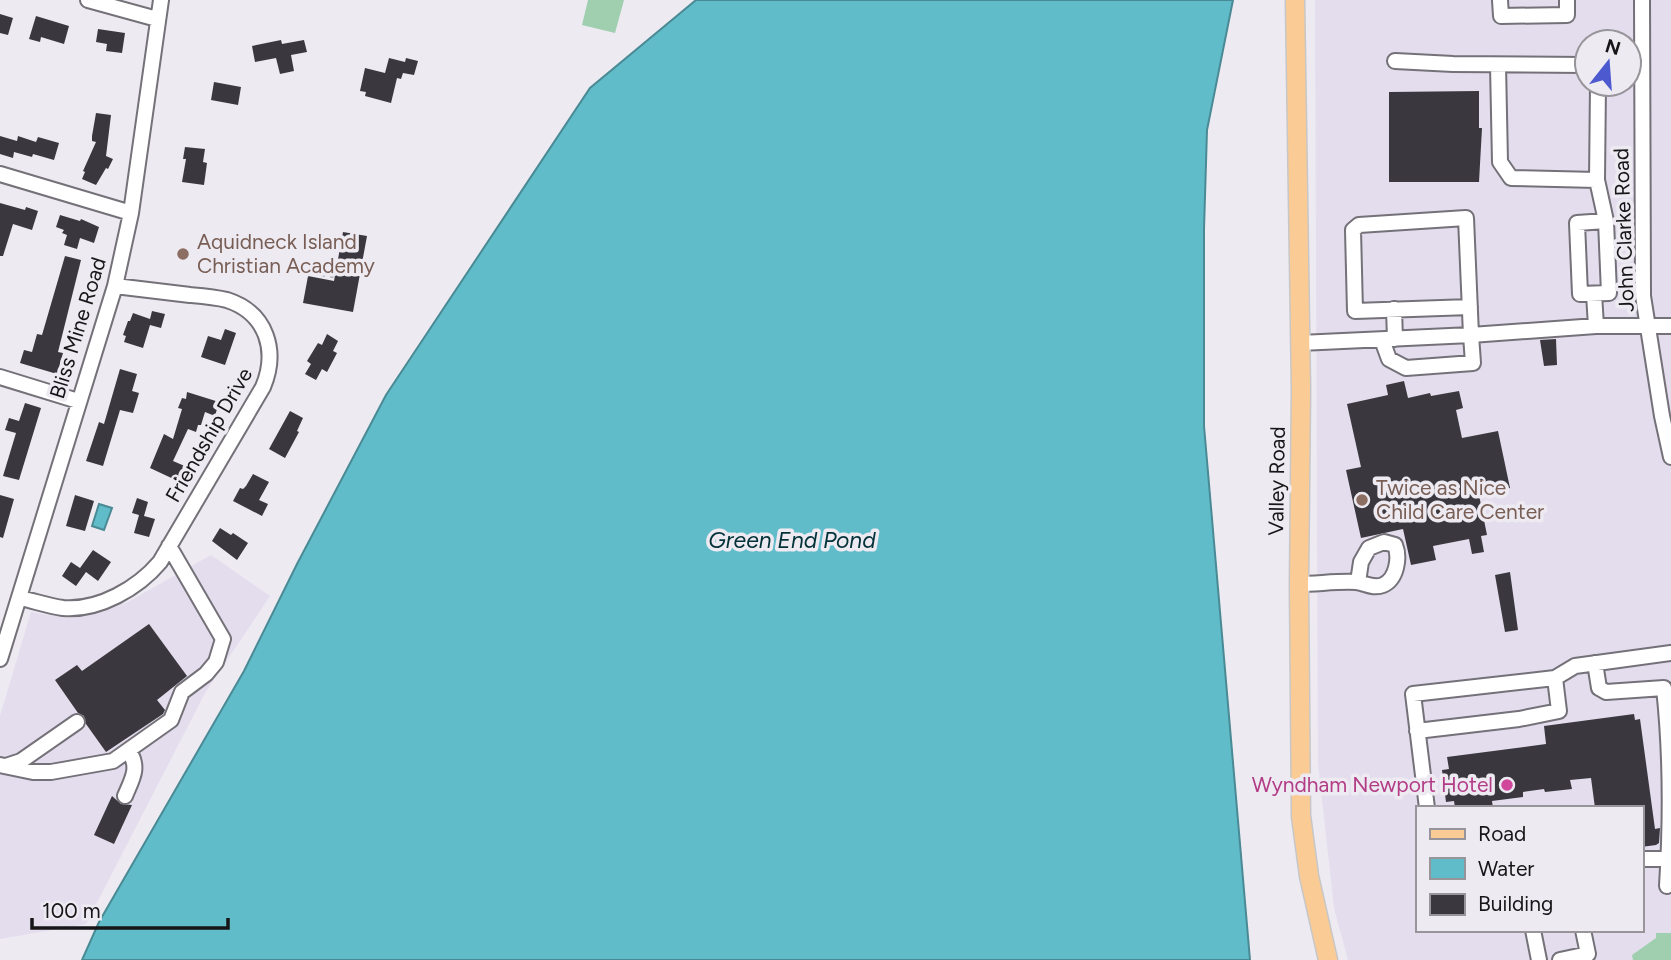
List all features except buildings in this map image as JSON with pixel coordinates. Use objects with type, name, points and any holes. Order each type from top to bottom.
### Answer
[{"type":"main road","name":"Valley Road","points":[[1295,0],[1300,343],[1301,816],[1309,876],[1328,960]]},
{"type":"street","points":[[88,0],[157,19]]},
{"type":"street","name":"Bliss Mine Road","points":[[0,659],[115,286],[131,213],[161,0]]},
{"type":"street","points":[[1500,0],[1501,16],[1567,15],[1567,0]]},
{"type":"street","name":"John Clarke Road","points":[[1639,28],[1642,0]]},
{"type":"street","points":[[1395,61],[1573,65]]},
{"type":"street","points":[[1498,65],[1500,162],[1511,178],[1597,180]]},
{"type":"street","points":[[1598,98],[1597,180],[1606,221],[1609,293],[1580,294],[1577,223],[1606,221]]},
{"type":"street","name":"John Clarke Road","points":[[1637,98],[1643,296],[1661,416],[1671,457]]},
{"type":"street","points":[[0,174],[131,213]]},
{"type":"street","points":[[1394,309],[1389,339],[1390,359],[1406,368],[1473,363],[1471,335],[1470,307],[1465,218],[1359,225],[1353,230],[1355,311],[1394,309],[1470,307]]},
{"type":"street","name":"Friendship Drive","points":[[20,598],[64,608],[100,602],[118,595],[149,574],[169,546],[263,387],[269,372],[269,345],[265,332],[246,309],[227,300],[115,286]]},
{"type":"street","points":[[1594,293],[1597,326]]},
{"type":"street","points":[[1300,343],[1597,326],[1671,326]]},
{"type":"street","points":[[0,377],[78,401]]},
{"type":"street","points":[[2,766],[33,772],[51,772],[113,761],[171,720],[182,692],[206,674],[216,662],[223,639],[169,546]]},
{"type":"street","points":[[1299,584],[1358,582]]},
{"type":"street","points":[[1427,806],[1413,694],[1555,678],[1575,667],[1671,653]]},
{"type":"street","points":[[1595,663],[1599,688],[1606,692],[1664,688],[1669,733],[1671,859],[1667,886]]},
{"type":"street","points":[[1417,731],[1519,719],[1559,711],[1555,678]]},
{"type":"street","points":[[2,766],[21,761],[77,722]]},
{"type":"street","points":[[125,796],[136,772],[136,765],[129,751]]},
{"type":"street","points":[[1643,859],[1671,859]]},
{"type":"street","points":[[1533,932],[1539,960]]},
{"type":"street","points":[[1560,960],[1588,954],[1583,932]]},
{"type":"path","points":[[288,270],[335,277]]},
{"type":"shaded area","points":[[1315,0],[1671,0],[1671,960],[1348,960],[1334,908],[1318,763]]},
{"type":"shaded area","points":[[211,555],[270,596],[205,693],[86,924],[0,939],[0,716],[31,612],[67,618],[106,610],[128,602]]},
{"type":"green space","points":[[588,0],[624,0],[615,33],[582,25]]},
{"type":"green space","points":[[1656,933],[1671,933],[1671,960],[1633,960],[1632,955],[1656,938]]},
{"type":"water","name":"Green End Pond","points":[[696,0],[1233,0],[1207,130],[1204,426],[1250,960],[82,960],[99,922],[244,671],[386,395],[590,88]]},
{"type":"water","points":[[99,504],[112,508],[104,530],[92,526]]},
{"type":"place","name":"Aquidneck Island Christian Academy","points":[[183,254]]},
{"type":"place","name":"Twice as Nice Child Care Center","points":[[1362,500]]},
{"type":"place","name":"Wyndham Newport Hotel","points":[[1507,785]]}]
